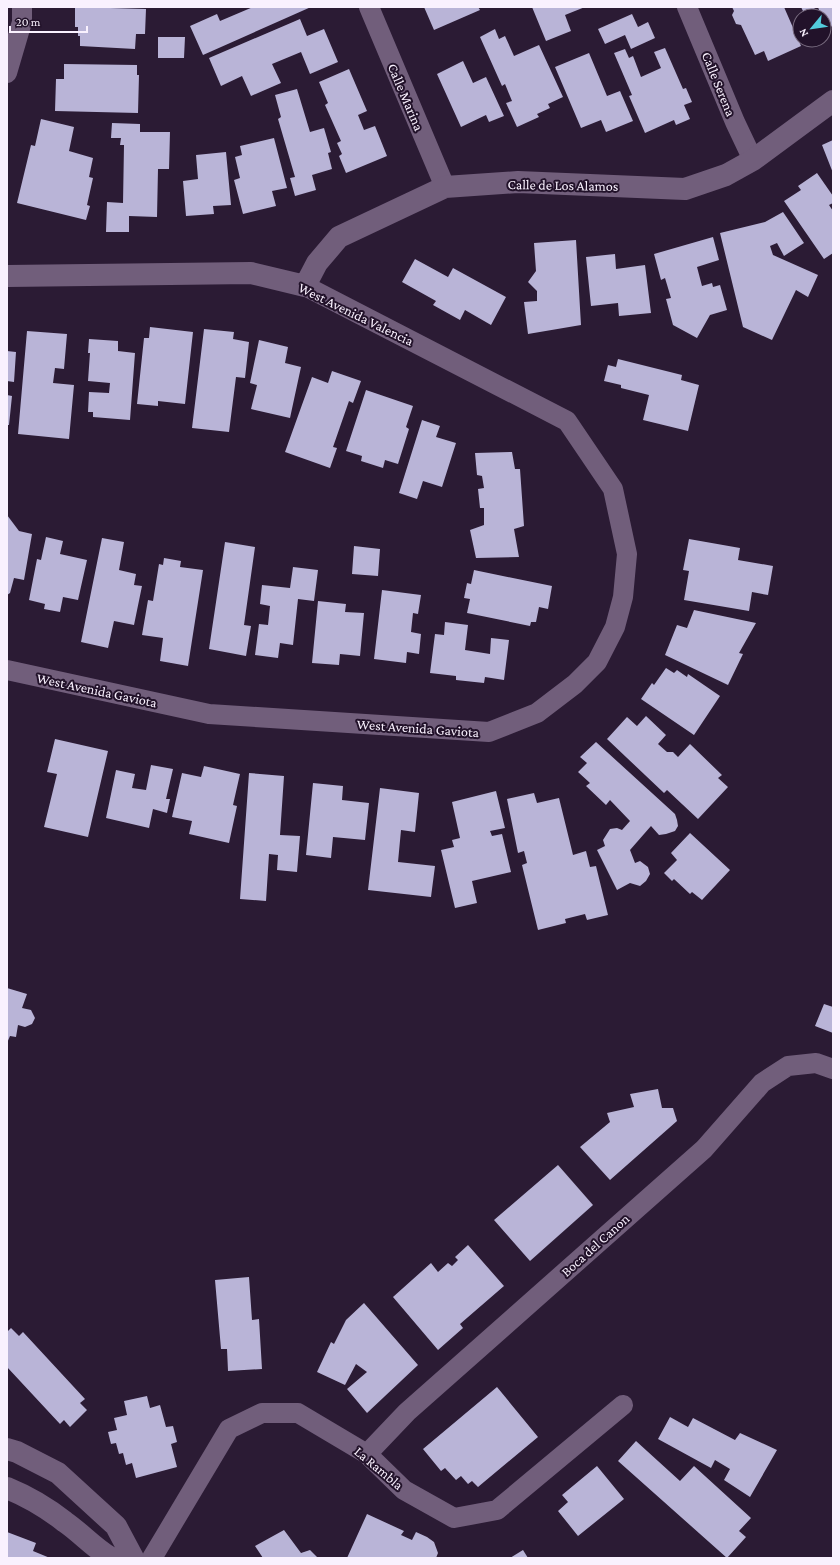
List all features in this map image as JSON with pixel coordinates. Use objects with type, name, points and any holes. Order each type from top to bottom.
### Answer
[{"type":"street","points":[[7,73],[22,22],[22,7]]},
{"type":"street","name":"Calle Marina","points":[[369,7],[445,187]]},
{"type":"street","name":"Calle Serena","points":[[687,7],[734,122],[753,160]]},
{"type":"street","name":"Calle de Los Alamos","points":[[305,286],[317,262],[339,237],[445,187],[518,182],[685,188],[726,175],[753,160],[833,101]]},
{"type":"street","name":"West Avenida Valencia","points":[[7,276],[251,273],[305,286],[567,421]]},
{"type":"street","name":"West Avenida Gaviota","points":[[7,670],[209,714],[489,732],[537,713],[575,684],[597,662],[615,627],[623,597],[627,554],[613,489],[567,421]]},
{"type":"street","name":"Boca del Canon","points":[[367,1454],[407,1412],[704,1149],[762,1083],[788,1066],[816,1063],[833,1069]]},
{"type":"street","name":"La Rambla","points":[[152,1558],[228,1429],[262,1413],[298,1413],[367,1454],[404,1490],[454,1518],[496,1510],[623,1405]]},
{"type":"street","points":[[7,1449],[17,1452],[58,1473],[116,1526],[132,1558]]},
{"type":"street","points":[[7,1488],[30,1497],[66,1522],[103,1554],[111,1558]]},
{"type":"building","points":[[75,7],[146,9],[145,34],[136,34],[135,49],[80,46],[78,27],[75,27]]},
{"type":"building","points":[[253,7],[311,7],[203,55],[190,26],[217,14],[220,21]]},
{"type":"building","points":[[424,7],[478,7],[480,10],[434,30]]},
{"type":"building","points":[[532,7],[585,7],[565,15],[571,31],[546,41]]},
{"type":"building","points":[[732,7],[784,7],[792,25],[792,48],[797,48],[768,61],[764,51],[755,55],[741,25],[736,24],[732,15],[734,11]]},
{"type":"building","points":[[801,7],[818,7],[816,8]]},
{"type":"building","points":[[833,7],[833,26],[832,8],[818,8]]},
{"type":"building","points":[[632,14],[638,27],[648,22],[655,38],[631,49],[625,35],[605,44],[598,29]]},
{"type":"building","points":[[300,19],[307,36],[324,29],[338,62],[310,74],[301,52],[272,64],[281,83],[251,96],[242,76],[221,86],[209,58]]},
{"type":"building","points":[[495,29],[499,39],[505,36],[514,56],[539,45],[563,97],[548,104],[550,108],[537,114],[539,117],[517,127],[506,103],[512,101],[505,84],[502,86],[480,37]]},
{"type":"building","points":[[158,37],[185,37],[184,58],[158,58]]},
{"type":"building","points":[[665,48],[683,89],[686,88],[692,102],[684,105],[690,119],[676,125],[674,120],[645,133],[629,96],[632,95],[614,53],[625,49],[629,58],[633,56],[641,77],[661,68],[654,52]]},
{"type":"building","points":[[589,53],[607,96],[620,91],[633,121],[606,132],[601,120],[581,128],[555,67]]},
{"type":"building","points":[[463,61],[473,83],[486,77],[504,116],[489,122],[486,115],[461,127],[437,74]]},
{"type":"building","points":[[64,64],[137,65],[137,75],[139,75],[138,113],[55,111],[56,79],[64,79]]},
{"type":"building","points":[[349,69],[367,111],[358,115],[364,130],[375,126],[387,156],[346,173],[339,156],[342,154],[337,143],[341,141],[325,105],[328,103],[319,82]]},
{"type":"building","points":[[297,89],[310,132],[324,128],[331,152],[328,153],[332,169],[312,175],[316,190],[295,196],[290,178],[295,177],[278,119],[281,117],[275,95]]},
{"type":"building","points":[[41,119],[74,127],[69,151],[93,158],[89,177],[93,178],[87,205],[90,206],[86,220],[17,203],[31,145],[35,146]]},
{"type":"building","points":[[112,123],[140,124],[140,132],[170,132],[169,169],[158,169],[157,217],[129,216],[129,232],[106,232],[107,202],[123,203],[124,145],[120,145],[121,138],[111,138]]},
{"type":"building","points":[[274,138],[287,188],[272,191],[276,206],[243,214],[234,180],[240,178],[235,157],[242,155],[240,146]]},
{"type":"building","points":[[833,140],[833,173],[822,145]]},
{"type":"building","points":[[226,152],[231,205],[213,206],[214,214],[186,216],[183,181],[198,179],[196,155]]},
{"type":"building","points":[[817,173],[833,196],[833,203],[829,205],[833,211],[833,253],[824,259],[784,201],[801,190],[798,186]]},
{"type":"building","points":[[783,212],[804,243],[784,256],[777,243],[770,246],[773,255],[818,275],[808,297],[796,290],[772,340],[743,327],[720,233],[765,222]]},
{"type":"building","points":[[713,237],[719,260],[697,267],[702,286],[712,283],[713,287],[720,285],[727,310],[710,315],[697,338],[673,325],[666,299],[671,298],[665,278],[661,280],[654,254]]},
{"type":"building","points":[[576,240],[581,325],[528,334],[524,302],[537,301],[537,291],[528,282],[536,271],[534,243]]},
{"type":"building","points":[[615,254],[616,269],[645,265],[651,313],[619,316],[618,303],[591,306],[586,257]]},
{"type":"building","points":[[415,259],[448,277],[453,268],[506,297],[491,325],[465,310],[460,320],[433,305],[436,301],[402,282]]},
{"type":"building","points":[[150,327],[193,332],[185,404],[158,401],[158,406],[137,404],[144,338],[149,338]]},
{"type":"building","points":[[204,329],[234,332],[233,339],[249,342],[245,378],[236,377],[229,432],[192,428]]},
{"type":"building","points":[[27,331],[67,334],[64,369],[55,368],[53,383],[74,385],[69,439],[18,434]]},
{"type":"building","points":[[89,339],[118,341],[118,351],[135,353],[130,420],[93,417],[93,412],[88,412],[89,392],[109,393],[110,383],[88,381],[90,353],[88,353]]},
{"type":"building","points":[[259,340],[288,347],[285,363],[301,367],[290,418],[251,409],[257,385],[250,383]]},
{"type":"building","points":[[7,351],[16,352],[14,382],[7,381]]},
{"type":"building","points":[[618,359],[682,375],[681,380],[699,385],[688,431],[643,420],[649,395],[621,388],[621,385],[604,381],[608,365],[616,367]]},
{"type":"building","points":[[332,371],[361,381],[353,403],[349,401],[333,447],[337,448],[330,468],[285,452],[312,377],[328,383]]},
{"type":"building","points":[[366,390],[413,406],[406,427],[409,429],[398,464],[385,460],[383,468],[361,461],[362,456],[346,451]]},
{"type":"building","points":[[7,395],[12,396],[9,425],[7,425]]},
{"type":"building","points":[[422,420],[440,426],[436,437],[456,443],[442,487],[423,481],[417,499],[399,493]]},
{"type":"building","points":[[512,452],[515,469],[520,469],[524,526],[514,529],[519,557],[476,558],[470,530],[484,525],[484,508],[480,508],[478,489],[484,488],[482,476],[477,475],[475,453]]},
{"type":"building","points":[[7,515],[19,531],[32,534],[24,580],[14,578],[10,593],[7,595]]},
{"type":"building","points":[[46,537],[63,541],[60,554],[87,560],[78,600],[63,597],[60,612],[44,609],[45,604],[29,600],[37,559],[41,560]]},
{"type":"building","points":[[102,538],[124,542],[119,570],[136,574],[134,585],[142,586],[134,625],[114,621],[108,648],[81,642]]},
{"type":"building","points":[[689,539],[740,548],[738,560],[773,566],[768,595],[752,592],[749,611],[684,600],[689,571],[683,570]]},
{"type":"building","points":[[225,542],[255,547],[244,625],[251,626],[246,656],[209,649]]},
{"type":"building","points":[[354,546],[380,549],[378,576],[352,574]]},
{"type":"building","points":[[164,558],[181,561],[180,567],[203,570],[188,666],[160,661],[163,638],[142,635],[148,600],[153,601],[159,564],[163,565]]},
{"type":"building","points":[[293,567],[318,570],[314,601],[298,599],[293,645],[280,643],[278,658],[255,655],[259,624],[268,625],[270,606],[260,604],[262,585],[290,588]]},
{"type":"building","points":[[474,570],[552,586],[548,609],[539,607],[536,622],[531,622],[530,626],[467,613],[470,599],[464,598],[467,583],[471,584]]},
{"type":"building","points":[[382,590],[421,595],[418,614],[413,613],[411,632],[421,634],[419,654],[407,652],[406,663],[374,659]]},
{"type":"building","points":[[318,601],[346,604],[345,612],[364,613],[360,656],[340,654],[339,665],[312,663]]},
{"type":"building","points":[[694,610],[756,623],[739,653],[743,654],[728,685],[665,655],[677,625],[687,628]]},
{"type":"building","points":[[445,622],[468,625],[465,650],[490,654],[491,638],[509,640],[504,680],[485,677],[484,683],[456,680],[456,676],[430,673],[435,634],[444,635]]},
{"type":"building","points":[[666,668],[674,673],[677,670],[687,677],[688,674],[720,696],[694,735],[641,699],[652,683],[654,685]]},
{"type":"building","points":[[646,716],[666,735],[658,744],[667,752],[673,752],[678,757],[690,744],[722,775],[718,778],[728,787],[698,819],[667,790],[664,793],[607,739],[627,717],[637,726]]},
{"type":"building","points":[[55,739],[108,751],[88,837],[44,827],[57,774],[47,772]]},
{"type":"building","points":[[596,742],[675,814],[677,820],[678,826],[675,831],[666,834],[659,835],[651,826],[630,850],[635,863],[640,861],[648,867],[650,874],[646,881],[640,886],[630,883],[617,890],[597,850],[605,846],[603,840],[610,829],[617,828],[622,830],[630,821],[610,800],[606,805],[586,786],[590,783],[578,772],[587,763],[580,757]]},
{"type":"building","points":[[151,765],[173,769],[166,799],[170,799],[167,813],[153,809],[149,828],[106,818],[116,770],[135,774],[132,788],[146,790]]},
{"type":"building","points":[[204,766],[240,774],[233,805],[237,806],[229,843],[189,834],[192,821],[172,817],[182,773],[201,777]]},
{"type":"building","points":[[249,773],[284,776],[280,835],[300,836],[297,872],[277,870],[278,855],[269,854],[266,901],[240,899]]},
{"type":"building","points":[[313,783],[343,786],[342,800],[369,803],[365,840],[333,837],[331,858],[306,855]]},
{"type":"building","points":[[380,788],[419,793],[415,832],[401,830],[398,862],[435,866],[431,897],[368,890]]},
{"type":"building","points":[[496,791],[505,828],[490,831],[492,836],[502,834],[511,872],[472,881],[477,903],[455,908],[441,850],[454,847],[452,840],[460,838],[452,802]]},
{"type":"building","points":[[534,793],[537,803],[559,798],[573,855],[586,851],[590,867],[596,866],[608,915],[587,920],[585,914],[565,919],[566,923],[538,930],[522,865],[527,863],[524,851],[518,853],[507,799]]},
{"type":"building","points":[[690,833],[730,870],[702,900],[692,892],[690,894],[674,879],[672,881],[664,873],[677,860],[671,853]]},
{"type":"building","points":[[7,988],[27,994],[22,1008],[31,1010],[35,1018],[32,1024],[25,1027],[18,1025],[16,1037],[10,1036],[7,1043]]},
{"type":"building","points":[[824,1004],[833,1007],[833,1033],[815,1026]]},
{"type":"building","points":[[658,1089],[662,1108],[673,1108],[677,1121],[610,1180],[580,1147],[610,1122],[607,1113],[634,1107],[630,1094]]},
{"type":"building","points":[[558,1165],[593,1205],[530,1261],[494,1220]]},
{"type":"building","points":[[468,1245],[504,1286],[460,1324],[463,1328],[438,1350],[393,1297],[431,1263],[438,1272],[448,1263],[452,1266],[458,1260],[455,1257]]},
{"type":"building","points":[[249,1277],[252,1320],[259,1319],[262,1369],[228,1371],[227,1349],[221,1349],[215,1280]]},
{"type":"building","points":[[364,1303],[418,1365],[367,1413],[347,1389],[367,1372],[356,1364],[345,1385],[317,1372],[331,1342],[334,1344],[346,1320]]},
{"type":"building","points":[[11,1328],[19,1336],[23,1332],[85,1399],[80,1403],[87,1410],[70,1427],[64,1420],[60,1424],[7,1367],[7,1332]]},
{"type":"building","points":[[497,1387],[538,1437],[478,1487],[472,1481],[468,1484],[461,1476],[456,1480],[445,1468],[441,1471],[423,1449]]},
{"type":"building","points":[[147,1396],[150,1408],[160,1405],[166,1427],[173,1426],[177,1442],[171,1444],[177,1467],[136,1478],[132,1463],[126,1465],[123,1453],[119,1454],[116,1443],[111,1444],[108,1432],[117,1430],[114,1418],[127,1415],[124,1401]]},
{"type":"building","points":[[670,1417],[688,1427],[693,1418],[735,1440],[740,1433],[777,1450],[750,1497],[724,1480],[730,1469],[715,1460],[711,1468],[658,1439]]},
{"type":"building","points":[[636,1441],[680,1481],[694,1466],[751,1518],[739,1531],[746,1537],[727,1558],[618,1461]]},
{"type":"building","points":[[597,1466],[624,1499],[578,1536],[558,1511],[568,1502],[562,1495]]},
{"type":"building","points":[[367,1514],[404,1531],[401,1535],[412,1540],[416,1532],[427,1537],[434,1542],[438,1553],[436,1558],[347,1558]]},
{"type":"building","points":[[284,1530],[301,1553],[310,1550],[318,1558],[263,1558],[255,1546]]},
{"type":"building","points":[[7,1532],[36,1543],[33,1551],[50,1558],[7,1558]]},
{"type":"building","points":[[523,1550],[528,1558],[510,1558]]}]
